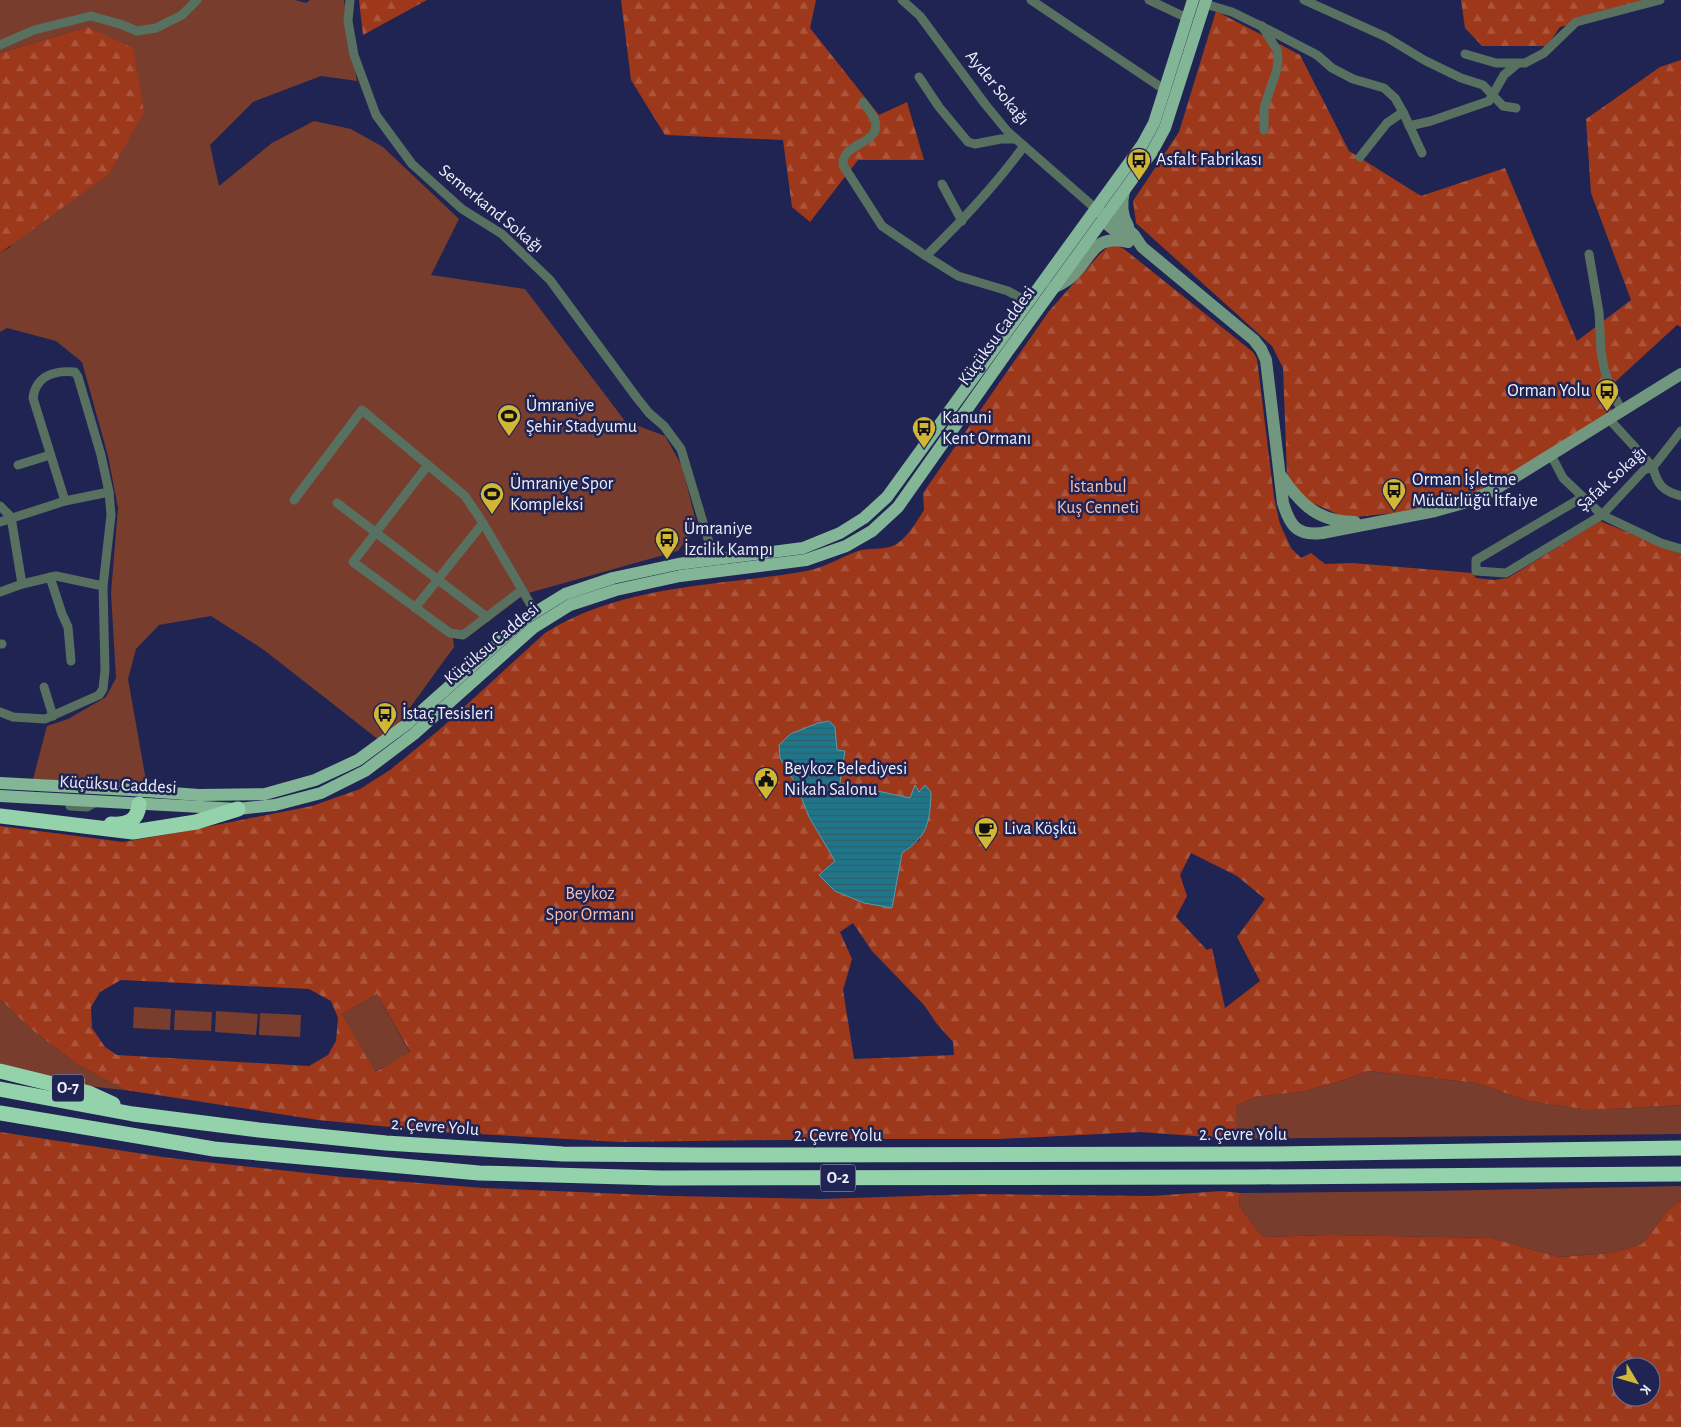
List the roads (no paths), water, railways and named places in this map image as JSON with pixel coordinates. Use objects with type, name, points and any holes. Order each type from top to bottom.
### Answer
[{"type":"highway","points":[[35,820],[128,823],[139,812],[139,804]]},
{"type":"highway","points":[[0,816],[133,832],[196,822],[238,809]]},
{"type":"highway","name":"O-7","points":[[0,1071],[89,1093],[133,1114]]},
{"type":"highway","name":"2. Çevre Yolu","points":[[0,1088],[133,1114],[259,1130],[386,1143],[563,1154],[1255,1154],[1681,1148]]},
{"type":"highway","name":"O-2","points":[[0,1113],[214,1149],[479,1173],[661,1178],[1681,1174]]},
{"type":"main road","name":"Küçüksu Caddesi","points":[[1004,347],[1054,288],[1100,212],[1124,191],[1152,152],[1165,128],[1199,1]]},
{"type":"main road","name":"Küçüksu Caddesi","points":[[0,783],[200,795],[265,794],[350,771],[365,771],[414,734],[533,628],[539,617],[616,590],[680,576],[715,565],[786,556],[806,560],[846,546],[872,531],[898,507],[1004,347],[1028,302],[1105,207],[1133,168],[1133,157],[1154,123],[1165,90],[1194,19]]},
{"type":"main road","name":"Küçüksu Caddesi","points":[[0,796],[238,809],[275,805],[321,792],[350,771]]},
{"type":"main road","points":[[130,790],[139,804]]},
{"type":"street","points":[[0,45],[34,30],[91,16],[137,31],[156,28],[182,15],[197,0]]},
{"type":"street","name":"Semerkand Sokağı","points":[[350,0],[348,21],[354,55],[376,114],[412,164],[462,209],[502,234],[550,280],[649,413],[664,426],[681,449],[715,565]]},
{"type":"street","name":"Ayder Sokağı","points":[[902,0],[920,16],[1008,132],[1100,212]]},
{"type":"street","points":[[1031,0],[1165,90]]},
{"type":"street","points":[[1149,0],[1194,19]]},
{"type":"street","points":[[1304,0],[1322,4],[1386,37],[1424,60],[1461,78],[1483,85],[1503,106],[1516,108]]},
{"type":"street","points":[[1465,54],[1496,64],[1525,63],[1544,53],[1576,22],[1660,0]]},
{"type":"street","points":[[1199,1],[1232,12],[1262,26],[1318,55],[1332,68],[1353,79],[1384,88],[1395,98],[1422,153]]},
{"type":"street","points":[[1262,26],[1277,50],[1278,59],[1264,108],[1264,130]]},
{"type":"street","points":[[1409,126],[1431,121],[1489,101],[1504,75],[1517,64]]},
{"type":"street","points":[[919,77],[968,142],[975,144],[1000,139],[1016,139]]},
{"type":"street","points":[[863,102],[874,119],[875,130],[871,138],[851,148],[843,160],[843,165],[882,226],[958,276],[1008,291],[1028,302]]},
{"type":"street","points":[[1360,157],[1387,123],[1403,112]]},
{"type":"street","points":[[926,256],[962,221],[1004,174],[1024,146]]},
{"type":"street","points":[[942,184],[962,221]]},
{"type":"street","points":[[1124,191],[1122,201],[1124,220],[1131,238]]},
{"type":"street","points":[[1100,212],[1114,216],[1131,238],[1254,340],[1261,349],[1266,360],[1283,503],[1289,520],[1296,528],[1313,534],[1435,511],[1467,502],[1494,490],[1681,374]]},
{"type":"street","points":[[1054,288],[1070,278],[1098,246],[1106,240],[1131,238]]},
{"type":"street","points":[[1589,254],[1599,312],[1604,368],[1612,392],[1622,411]]},
{"type":"street","points":[[0,712],[13,717],[45,719],[99,695],[103,689],[105,670],[103,586],[111,515],[109,492],[101,455],[75,372],[46,375],[35,388],[34,398],[65,501]]},
{"type":"street","points":[[294,500],[362,410],[465,496],[539,617]]},
{"type":"street","points":[[1609,419],[1653,467],[1660,486],[1681,496]]},
{"type":"street","name":"Şafak Sokağı","points":[[1583,497],[1476,560],[1476,571],[1506,573],[1602,515],[1644,470],[1653,467],[1681,431]]},
{"type":"street","points":[[18,464],[50,455]]},
{"type":"street","points":[[1551,455],[1563,478],[1602,515],[1661,544],[1681,549]]},
{"type":"street","points":[[428,465],[353,562],[450,634],[463,635],[522,590]]},
{"type":"street","points":[[1280,474],[1294,494],[1315,517],[1314,524],[1310,529],[1296,528]]},
{"type":"street","points":[[0,522],[65,501],[109,492]]},
{"type":"street","points":[[337,503],[487,617]]},
{"type":"street","points":[[0,506],[11,517],[22,584]]},
{"type":"street","points":[[1310,510],[1328,518],[1346,522],[1372,522]]},
{"type":"street","points":[[415,608],[483,523]]},
{"type":"street","points":[[0,592],[22,584],[56,576],[103,586]]},
{"type":"street","points":[[50,577],[68,627],[72,661]]},
{"type":"street","points":[[44,687],[53,716]]},
{"type":"water","points":[[829,721],[835,727],[837,750],[845,751],[840,783],[910,798],[915,785],[919,792],[925,785],[931,792],[930,812],[926,827],[917,841],[902,853],[892,908],[864,903],[835,891],[819,875],[835,861],[809,817],[796,784],[780,758],[779,745],[790,734],[818,723]]},
{"type":"place","name":"Asfalt Fabrikası","points":[[1139,181]]},
{"type":"place","name":"Orman Yolu","points":[[1607,412]]},
{"type":"place","name":"Ümraniye Şehir Stadyumu","points":[[509,437]]},
{"type":"place","name":"Kanuni Kent Ormanı","points":[[924,449]]},
{"type":"place","name":"Orman İşletme Müdürlüğü İtfaiye","points":[[1394,511]]},
{"type":"place","name":"Ümraniye Spor Kompleksi","points":[[492,515]]},
{"type":"place","name":"Ümraniye İzcilik Kampı","points":[[667,560]]},
{"type":"place","name":"İstaç Tesisleri","points":[[385,735]]},
{"type":"place","name":"Beykoz Belediyesi Nikah Salonu","points":[[766,800]]},
{"type":"place","name":"Liva Köşkü","points":[[986,850]]},
{"type":"park label","name":"İstanbul Kuş Cenneti","points":[[1098,497]]},
{"type":"park label","name":"Beykoz Spor Ormanı","points":[[590,904]]}]
